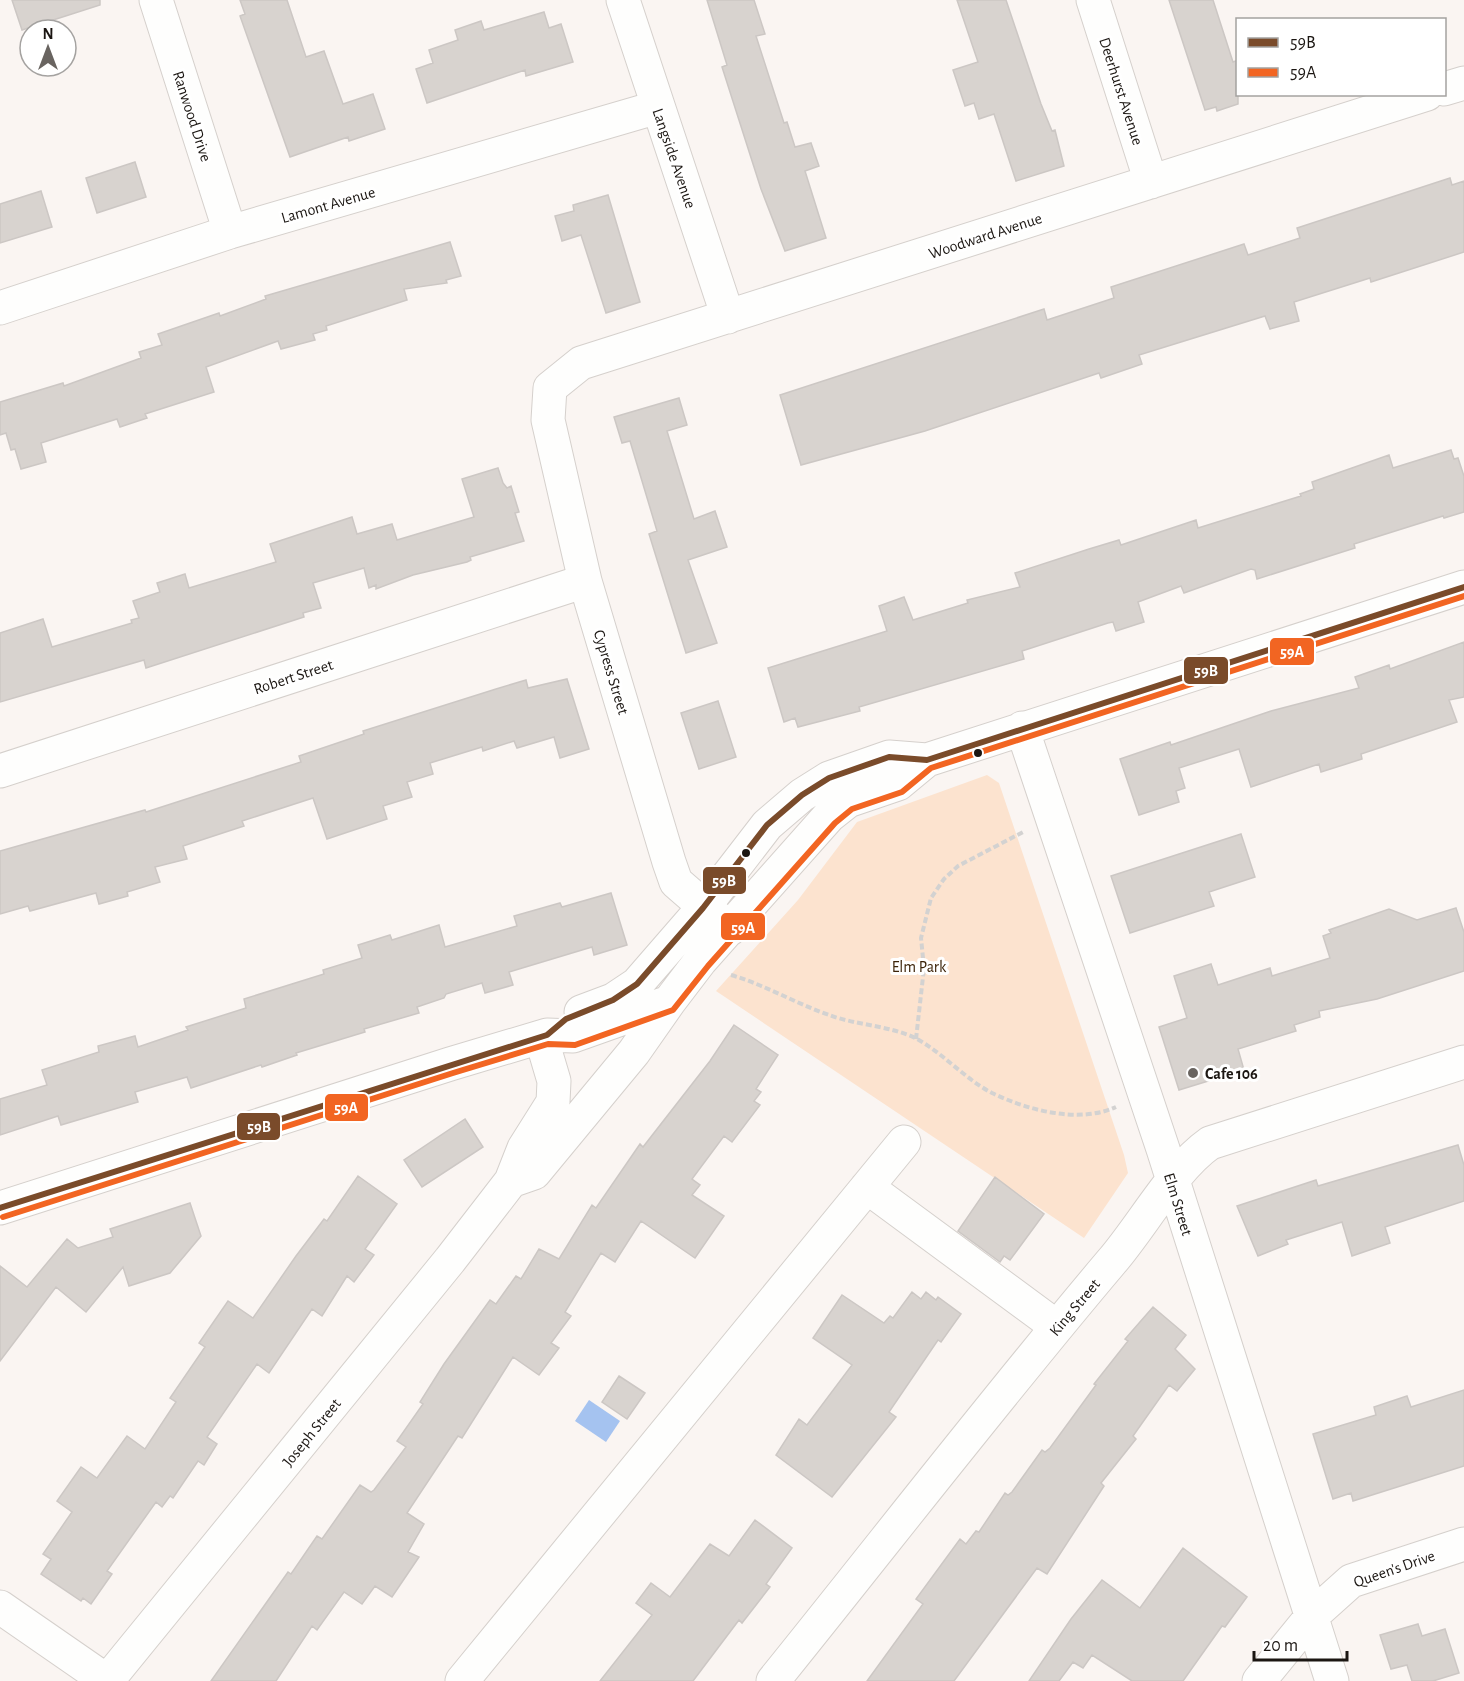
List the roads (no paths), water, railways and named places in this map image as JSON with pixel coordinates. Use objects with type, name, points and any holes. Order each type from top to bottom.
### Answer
[{"type":"street","name":"Ranwood Drive","points":[[156,0],[230,232]]},
{"type":"street","name":"Langside Avenue","points":[[623,0],[728,317]]},
{"type":"street","name":"Deerhurst Avenue","points":[[1093,0],[1151,182]]},
{"type":"street","points":[[1446,88],[1464,83]]},
{"type":"street","name":"Woodward Avenue","points":[[550,388],[581,363],[1421,96]]},
{"type":"street","name":"Lamont Avenue","points":[[0,308],[230,232],[658,107]]},
{"type":"street","name":"Cypress Street","points":[[550,388],[548,420],[585,581],[676,882],[729,929]]},
{"type":"street","name":"Robert Street","points":[[0,771],[585,581]]},
{"type":"street","points":[[544,1036],[566,1019],[613,1000],[638,984],[703,908],[767,825],[802,795],[829,778],[889,757],[927,760],[1464,587]]},
{"type":"street","name":"Elm Street","points":[[1022,728],[1173,1182],[1332,1681]]},
{"type":"street","name":"Joseph Street","points":[[511,1181],[534,1173],[634,1052],[701,960],[829,816],[848,801],[898,784],[927,760]]},
{"type":"street","points":[[0,1208],[544,1036],[573,1036],[669,1002]]},
{"type":"street","name":"Joseph Street","points":[[107,1681],[450,1260],[511,1181],[524,1149],[553,1102],[554,1082],[544,1036]]},
{"type":"street","name":"King Street","points":[[773,1681],[1057,1327],[1137,1232],[1195,1154],[1210,1143],[1464,1062]]},
{"type":"street","points":[[462,1681],[904,1142]]},
{"type":"street","points":[[867,1187],[1057,1327]]},
{"type":"street","name":"Queen's Drive","points":[[1259,1681],[1311,1616],[1351,1581],[1464,1544]]},
{"type":"street","points":[[0,1607],[107,1681]]},
{"type":"water","points":[[589,1400],[620,1421],[606,1442],[575,1421]]},
{"type":"place","name":"Cafe 106","points":[[1193,1073]]},
{"type":"park label","name":"Elm Park","points":[[919,966]]}]
